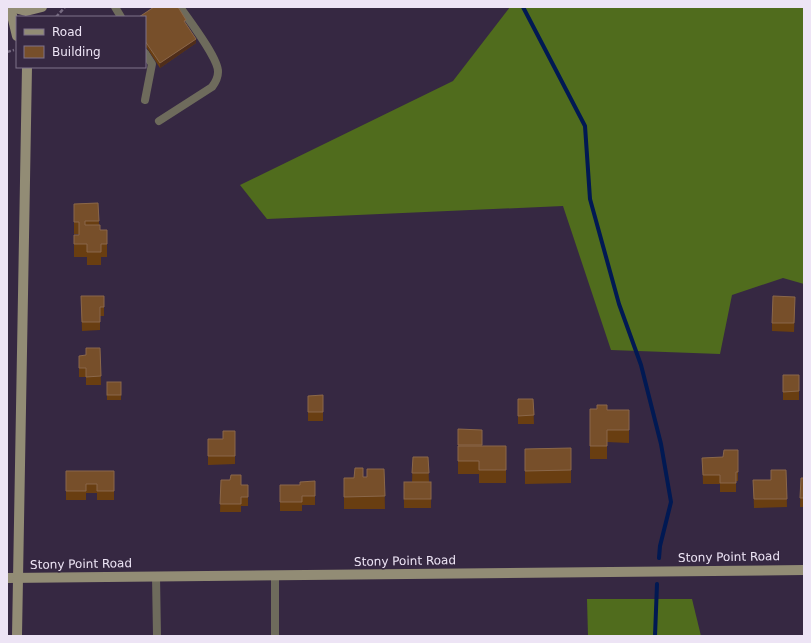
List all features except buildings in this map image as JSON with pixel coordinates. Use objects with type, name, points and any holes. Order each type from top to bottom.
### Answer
[{"type":"street","points":[[16,32],[10,7],[26,11],[43,7]]},
{"type":"street","points":[[38,16],[43,7]]},
{"type":"street","points":[[7,30],[16,38]]},
{"type":"street","points":[[17,636],[26,69]]},
{"type":"street","name":"Stony Point Road","points":[[7,578],[804,570]]},
{"type":"lane","points":[[115,7],[120,16]]},
{"type":"lane","points":[[159,122],[212,87],[218,73],[216,62],[180,7]]},
{"type":"lane","points":[[145,100],[152,64],[146,55]]},
{"type":"lane","points":[[275,575],[275,636]]},
{"type":"lane","points":[[156,576],[157,636]]},
{"type":"path","points":[[57,16],[66,7]]},
{"type":"path","points":[[7,52],[14,50]]},
{"type":"green space","points":[[510,7],[804,7],[804,284],[783,278],[732,295],[720,354],[611,350],[563,206],[267,219],[240,185],[453,81]]},
{"type":"green space","points":[[587,599],[692,599],[701,636],[588,636]]},
{"type":"waterway","points":[[523,7],[585,126],[590,199],[619,304],[641,365],[661,444],[671,502],[660,546],[659,558]]},
{"type":"waterway","points":[[655,636],[657,584]]}]
